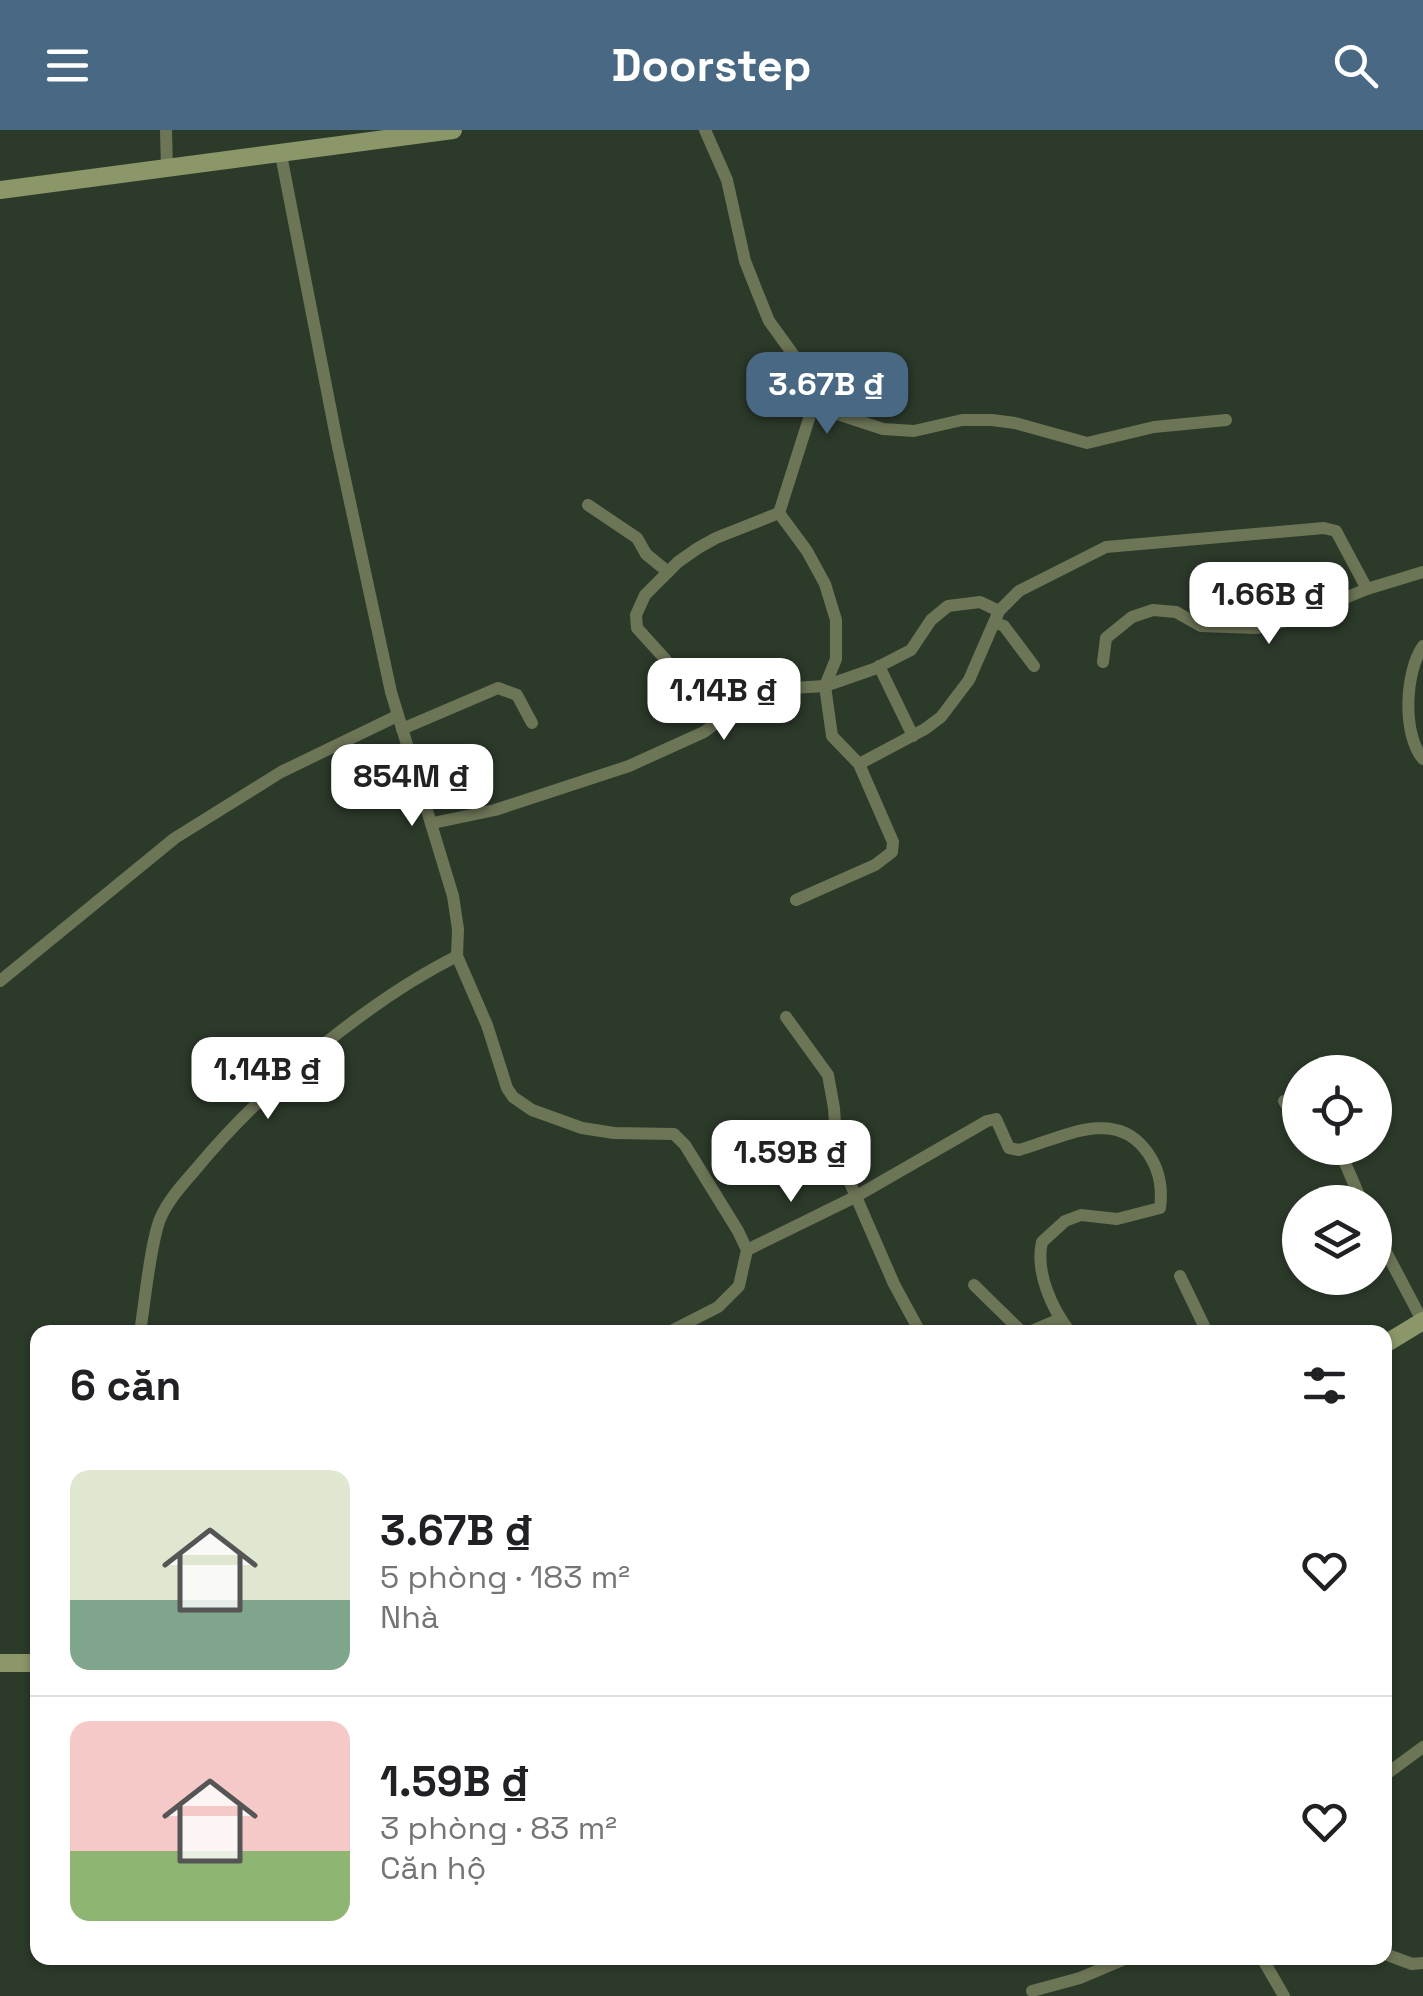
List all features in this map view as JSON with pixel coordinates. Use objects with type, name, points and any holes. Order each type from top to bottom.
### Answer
[{"type":"street","points":[[166,130],[167,170]]},
{"type":"street","points":[[0,190],[453,130]]},
{"type":"street","points":[[705,130],[727,180],[745,261],[769,321],[795,357],[813,406],[779,514]]},
{"type":"street","points":[[281,155],[337,442],[399,723],[433,823],[457,913],[457,956],[487,1025],[507,1088],[514,1096],[532,1110],[566,1124],[614,1133],[664,1132],[680,1138],[718,1198],[747,1250],[741,1281],[718,1306],[682,1325]]},
{"type":"street","points":[[813,406],[884,429],[914,431],[962,420],[992,420],[1015,422],[1086,443],[1154,428],[1226,420]]},
{"type":"street","points":[[588,505],[636,538],[646,554],[668,572]]},
{"type":"street","points":[[666,660],[637,628],[636,615],[645,594],[678,562],[716,538],[779,514]]},
{"type":"street","points":[[779,514],[825,584],[836,620],[836,659],[824,686],[832,736],[860,764],[890,832],[892,852],[874,865],[796,900]]},
{"type":"street","points":[[860,764],[913,736],[949,708],[969,680],[998,617],[1019,591],[1106,547],[1324,528],[1336,530],[1368,589]]},
{"type":"street","points":[[1103,662],[1106,638],[1142,612],[1176,612],[1201,626],[1257,628],[1292,620],[1423,572]]},
{"type":"street","points":[[433,823],[495,810],[629,766],[704,732],[731,711],[759,697],[792,688],[824,686],[880,666],[910,650],[931,620],[948,606],[980,602],[998,617],[1034,666]]},
{"type":"street","points":[[1423,646],[1414,660],[1408,720],[1410,737],[1423,759]]},
{"type":"street","points":[[880,666],[913,736]]},
{"type":"street","points":[[0,981],[175,838],[281,772],[399,723],[498,688],[516,695],[532,724]]},
{"type":"street","points":[[141,1325],[160,1220],[174,1195],[210,1152],[264,1096],[360,1017],[408,982],[457,956]]},
{"type":"street","points":[[786,1017],[828,1075],[837,1153],[917,1325]]},
{"type":"street","points":[[747,1250],[855,1197],[996,1119],[1009,1148],[1019,1150],[1086,1129],[1105,1127],[1125,1132],[1138,1141],[1157,1169],[1160,1208],[1117,1220],[1081,1214],[1065,1221],[1042,1242],[1040,1270],[1065,1325]]},
{"type":"street","points":[[1392,1263],[1423,1322],[1392,1340]]},
{"type":"street","points":[[1180,1276],[1204,1325]]},
{"type":"street","points":[[974,1285],[1018,1325]]},
{"type":"street","points":[[1044,1325],[1060,1319]]},
{"type":"street","points":[[0,1663],[30,1664]]},
{"type":"street","points":[[1392,1770],[1423,1747]]},
{"type":"street","points":[[1392,1957],[1412,1964],[1423,1962]]},
{"type":"street","points":[[1032,1991],[1111,1965]]},
{"type":"street","points":[[1266,1965],[1284,1996]]}]
